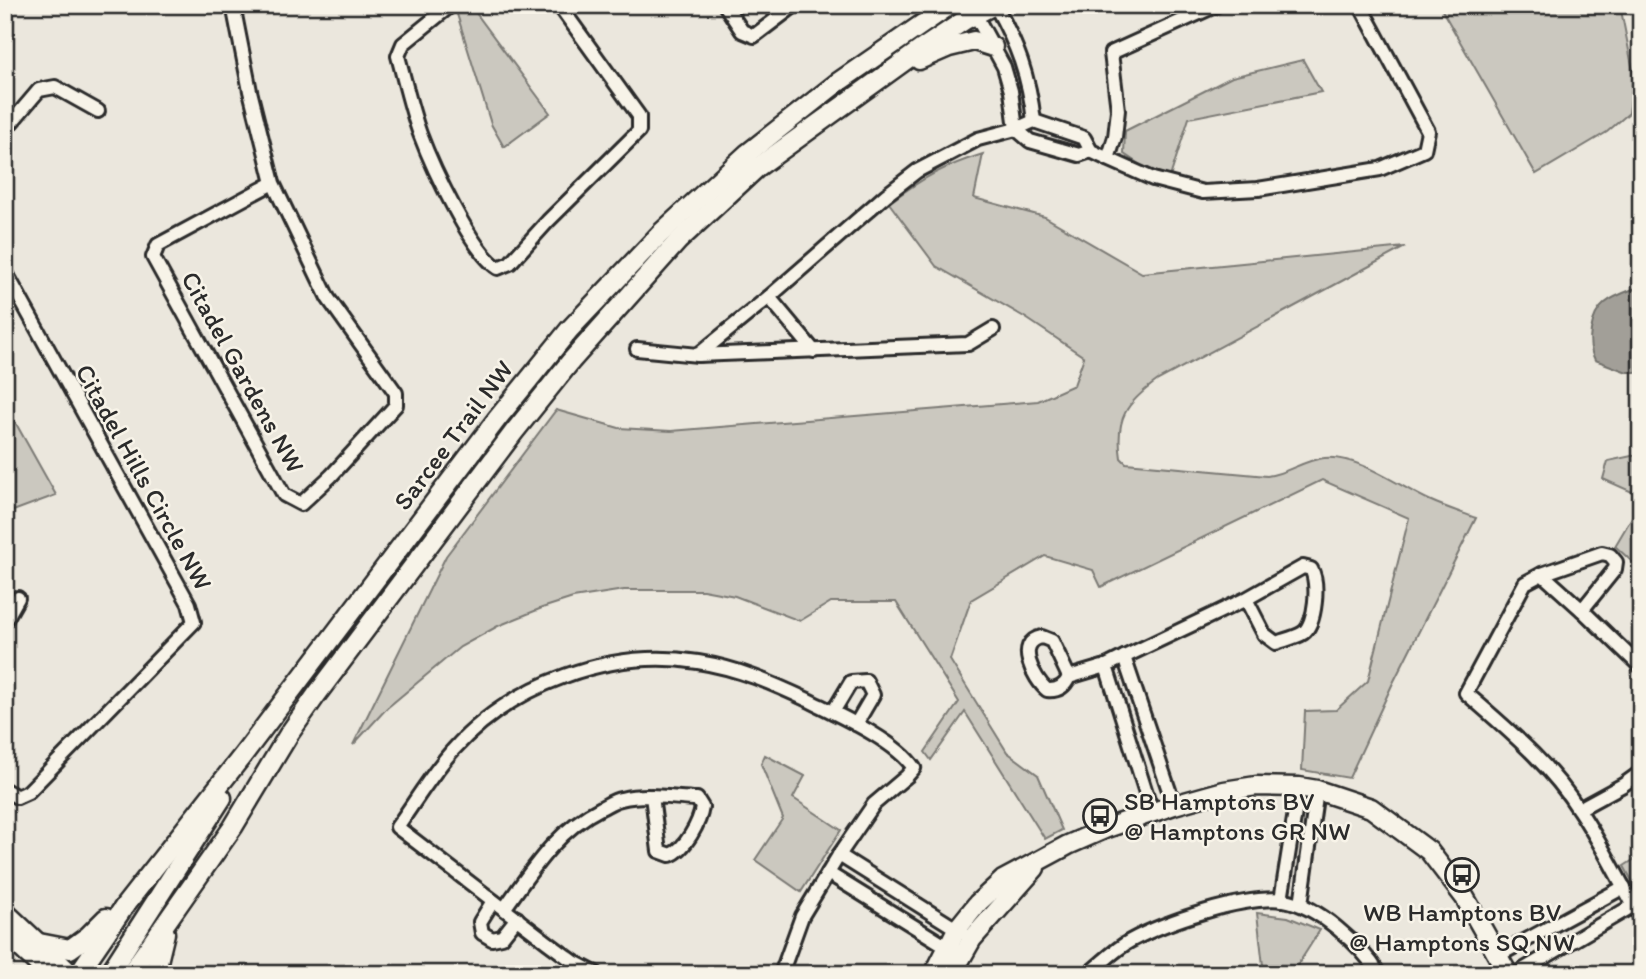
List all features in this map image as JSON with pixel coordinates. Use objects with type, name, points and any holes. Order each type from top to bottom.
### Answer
[{"type":"main road","name":"Sarcee Trail NW","points":[[78,974],[126,904],[243,755],[497,419],[569,330],[662,232],[748,153],[837,83],[950,5]]},
{"type":"main road","name":"Sarcee Trail NW","points":[[130,974],[233,827],[289,734],[317,694],[514,432],[571,361],[678,241],[758,167],[973,10],[994,5]]},
{"type":"main road","points":[[890,73],[949,47],[974,41],[993,47]]},
{"type":"main road","points":[[109,974],[229,788],[243,755]]},
{"type":"main road","points":[[934,974],[954,951],[978,903],[1003,880],[1068,845],[1152,812],[1224,791],[1255,786],[1317,790],[1371,808],[1429,851],[1465,898],[1508,974]]},
{"type":"main road","points":[[39,943],[69,949],[126,904]]},
{"type":"main road","points":[[5,912],[71,974]]},
{"type":"main road","points":[[155,974],[170,918]]},
{"type":"main road","points":[[5,933],[49,974]]},
{"type":"main road","points":[[5,949],[32,974]]},
{"type":"main road","points":[[951,974],[954,951]]},
{"type":"street","name":"Citadel Gardens NW","points":[[233,5],[250,91],[273,183],[328,298],[396,393],[396,405],[302,504],[284,495],[153,257],[158,245],[273,183]]},
{"type":"street","points":[[451,5],[403,44],[398,56],[420,134],[458,216],[488,262],[498,268],[510,263],[548,221],[639,131],[639,116],[559,5]]},
{"type":"street","points":[[725,5],[742,31],[754,36],[795,5]]},
{"type":"street","points":[[994,5],[1021,58],[1031,89],[1034,121]]},
{"type":"street","points":[[1108,159],[1115,137],[1118,110],[1111,53],[1217,5]]},
{"type":"street","points":[[698,355],[917,171],[978,139],[1016,130],[1034,121],[1084,138],[1091,151],[1153,179],[1203,192],[1258,189],[1380,169],[1424,150],[1428,131],[1360,5]]},
{"type":"street","points":[[973,10],[1004,68],[1011,92],[1016,130],[1030,141],[1079,155],[1091,151]]},
{"type":"street","points":[[5,130],[39,90],[55,87],[98,111]]},
{"type":"street","name":"Citadel Hills Circle NW","points":[[5,271],[183,593],[194,622],[28,792],[17,797],[5,790]]},
{"type":"street","points":[[769,297],[814,351]]},
{"type":"street","points":[[637,349],[698,355],[968,344],[993,329]]},
{"type":"street","points":[[1582,610],[1615,569],[1614,559],[1602,553],[1542,574],[1525,583],[1466,693],[1531,751],[1579,809],[1641,918]]},
{"type":"street","points":[[1069,677],[1106,666],[1246,598],[1303,567],[1311,569],[1316,578],[1310,625],[1301,634],[1276,643],[1264,634],[1246,598]]},
{"type":"street","points":[[1542,574],[1641,667]]},
{"type":"street","points":[[5,621],[18,598]]},
{"type":"street","points":[[1124,657],[1174,804]]},
{"type":"street","points":[[597,974],[574,962],[397,827],[453,750],[480,724],[515,699],[562,676],[654,658],[734,669],[764,680],[856,724],[906,757],[914,768],[874,804],[839,855],[802,916],[780,974]]},
{"type":"street","points":[[1106,666],[1152,812]]},
{"type":"street","points":[[833,712],[850,682],[866,681],[873,695],[856,724]]},
{"type":"street","points":[[1579,809],[1641,772]]},
{"type":"street","points":[[1281,900],[1299,787]]},
{"type":"street","points":[[1301,905],[1317,790]]},
{"type":"street","points":[[517,918],[502,937],[492,939],[482,933],[480,922],[562,834],[594,811],[620,799],[652,796],[697,799],[702,807],[701,816],[678,852],[670,855],[659,851],[652,796]]},
{"type":"street","points":[[839,855],[964,934]]},
{"type":"street","points":[[828,873],[954,951]]},
{"type":"street","points":[[1497,956],[1624,887]]},
{"type":"street","points":[[1088,974],[1129,941],[1182,920],[1231,905],[1281,900],[1301,905],[1342,932],[1371,960],[1379,974]]},
{"type":"street","points":[[1516,974],[1634,905]]},
{"type":"shaded area","points":[[470,5],[550,113],[504,147],[491,124],[457,14]]},
{"type":"shaded area","points":[[1439,5],[1620,5],[1634,76],[1629,113],[1607,132],[1536,174]]},
{"type":"shaded area","points":[[1303,60],[1321,92],[1189,118],[1170,177],[1142,166],[1124,154],[1125,131],[1232,77]]},
{"type":"shaded area","points":[[983,154],[974,198],[1045,217],[1142,273],[1405,247],[1158,380],[1131,404],[1125,413],[1120,432],[1121,458],[1126,463],[1267,476],[1316,459],[1337,458],[1364,466],[1429,500],[1476,518],[1392,685],[1349,778],[1302,770],[1305,711],[1336,710],[1368,681],[1409,518],[1322,480],[1101,587],[1093,570],[1045,556],[971,600],[950,660],[1007,752],[1038,775],[1062,830],[1045,839],[965,712],[931,760],[925,752],[959,702],[896,602],[831,602],[800,621],[735,596],[703,590],[624,590],[573,598],[498,626],[460,647],[387,708],[353,745],[446,556],[556,410],[619,428],[671,431],[1038,401],[1074,385],[1084,357],[1026,318],[936,266],[889,203],[934,174]]},
{"type":"shaded area","points":[[1641,286],[1641,372],[1627,372],[1595,360],[1590,338],[1593,322],[1600,308],[1618,295]]},
{"type":"shaded area","points":[[5,404],[56,495],[5,514]]},
{"type":"shaded area","points":[[1641,454],[1641,496],[1603,479],[1608,461]]},
{"type":"shaded area","points":[[1641,502],[1641,570],[1615,546]]},
{"type":"shaded area","points":[[765,755],[805,776],[793,798],[841,830],[801,892],[755,860],[783,818],[761,764]]},
{"type":"shaded area","points":[[1641,855],[1641,897],[1624,866]]},
{"type":"shaded area","points":[[1257,913],[1288,917],[1320,930],[1292,974],[1264,974]]},
{"type":"place","name":"SB Hamptons BV @ Hamptons GR NW","points":[[1100,816]]},
{"type":"place","name":"WB Hamptons BV @ Hamptons SQ NW","points":[[1462,875]]}]
